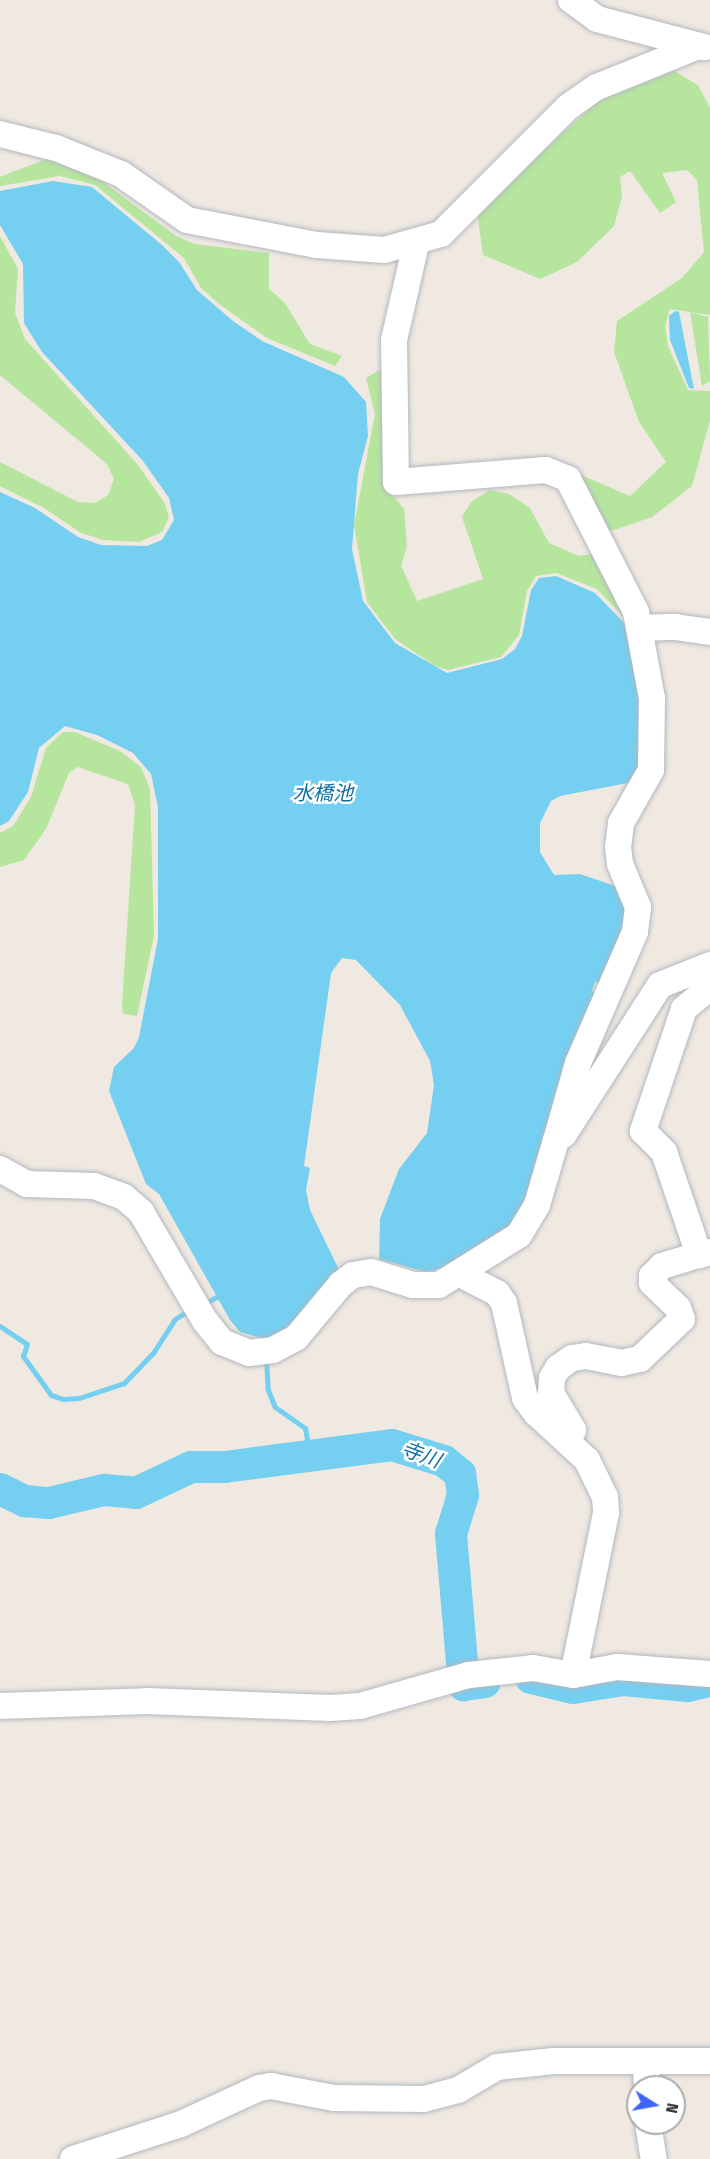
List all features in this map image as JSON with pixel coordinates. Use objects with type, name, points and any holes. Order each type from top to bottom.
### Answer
[{"type":"street","points":[[571,0],[597,19],[703,47]]},
{"type":"street","points":[[0,134],[56,148],[121,174],[187,220],[225,230],[316,245],[384,250],[416,244],[441,234],[568,107],[597,87],[703,47]]},
{"type":"street","points":[[0,1169],[27,1184],[94,1186],[124,1197],[141,1212],[205,1321],[222,1342],[249,1353],[266,1351],[296,1338],[341,1284],[353,1275],[371,1272],[426,1286],[439,1285],[460,1274],[519,1235],[531,1221],[578,1063],[635,932],[638,908],[620,864],[618,846],[621,824],[651,770],[653,756],[652,698],[636,612],[598,532],[568,479],[558,472],[396,482],[394,340],[416,244]]},
{"type":"street","points":[[639,628],[683,627],[710,632]]},
{"type":"street","points":[[556,1140],[564,1134],[660,985],[710,965]]},
{"type":"street","points":[[568,1442],[573,1430],[551,1393],[552,1378],[558,1368],[573,1358],[586,1356],[621,1363],[639,1359],[682,1319],[678,1308],[652,1283],[652,1276],[662,1266],[705,1253],[664,1152],[643,1131],[684,1009],[710,987]]},
{"type":"street","points":[[460,1274],[497,1293],[504,1304],[525,1398],[536,1413],[568,1442],[596,1474],[606,1514],[573,1675]]},
{"type":"street","points":[[0,1706],[147,1701],[340,1707],[360,1706],[464,1676],[533,1668],[573,1675],[617,1667],[710,1674]]},
{"type":"street","points":[[73,2159],[181,2124],[259,2088],[271,2086],[334,2098],[424,2099],[458,2090],[497,2067],[554,2061],[646,2075],[710,2061]]},
{"type":"street","points":[[650,2135],[654,2159]]},
{"type":"green space","points":[[674,71],[698,85],[710,108],[710,315],[670,309],[665,325],[668,346],[688,390],[710,391],[710,420],[692,486],[652,517],[608,532],[579,485],[581,475],[630,496],[666,462],[639,422],[614,352],[617,321],[682,278],[704,252],[697,180],[687,170],[662,173],[676,202],[660,213],[630,171],[620,177],[622,196],[614,226],[577,262],[540,279],[483,255],[477,212],[598,101]]},
{"type":"green space","points":[[51,157],[91,173],[176,236],[195,244],[269,253],[269,289],[285,303],[310,344],[342,356],[335,366],[267,338],[218,303],[201,288],[184,258],[95,185],[60,176],[0,186],[0,177]]},
{"type":"green space","points":[[0,236],[18,269],[15,313],[25,339],[139,466],[165,504],[169,517],[162,532],[139,542],[104,540],[81,533],[44,508],[0,486],[0,462],[78,502],[95,503],[108,495],[114,479],[107,464],[0,375]]},
{"type":"green space","points":[[690,312],[708,317],[710,381],[702,386]]},
{"type":"green space","points":[[383,368],[391,493],[404,509],[407,546],[401,566],[417,601],[483,579],[462,517],[471,502],[490,490],[509,494],[530,508],[549,543],[579,556],[598,553],[631,625],[597,589],[556,573],[536,576],[527,591],[519,635],[501,657],[448,670],[435,666],[395,639],[367,602],[354,525],[375,414],[366,378]]},
{"type":"green space","points":[[63,732],[75,732],[120,751],[141,767],[150,789],[154,936],[137,1016],[123,1014],[122,1005],[135,805],[128,784],[78,767],[69,773],[46,829],[24,860],[0,867],[0,833],[13,826],[31,797],[46,748]]},
{"type":"water","name":"水橋池","points":[[53,181],[92,187],[162,245],[179,262],[197,290],[233,321],[262,341],[344,377],[366,402],[368,436],[358,474],[352,549],[363,601],[395,643],[447,673],[502,659],[515,649],[522,636],[531,590],[539,578],[556,576],[595,593],[632,631],[645,695],[645,770],[628,783],[560,796],[551,801],[540,823],[540,852],[554,875],[580,874],[627,890],[627,910],[623,931],[600,983],[595,982],[592,991],[596,993],[519,1216],[504,1234],[447,1267],[426,1272],[379,1259],[380,1219],[399,1169],[427,1133],[434,1085],[430,1061],[400,1005],[356,960],[342,958],[331,973],[304,1166],[310,1168],[306,1190],[310,1210],[341,1274],[274,1342],[240,1332],[230,1320],[159,1194],[146,1184],[109,1091],[114,1067],[134,1048],[139,1037],[158,939],[158,807],[151,774],[133,753],[97,735],[65,726],[39,748],[28,792],[9,821],[0,826],[0,492],[35,508],[78,537],[101,545],[147,546],[162,540],[174,520],[169,498],[143,461],[42,352],[24,323],[23,264],[0,225],[0,191]]},
{"type":"water","points":[[675,311],[679,312],[694,389],[689,388],[670,340],[669,316]]},
{"type":"waterway","points":[[207,1302],[220,1295]]},
{"type":"waterway","points":[[0,1326],[27,1344],[23,1356],[51,1395],[63,1399],[79,1398],[124,1383],[153,1353],[175,1319],[189,1310]]},
{"type":"waterway","points":[[266,1357],[268,1390],[275,1407],[305,1428],[310,1456]]},
{"type":"waterway","name":"寺川","points":[[0,1489],[25,1501],[49,1503],[104,1490],[136,1493],[191,1467],[225,1467],[392,1445],[444,1461],[460,1474],[463,1495],[451,1534],[464,1685],[485,1682]]},
{"type":"waterway","name":"寺川","points":[[531,1678],[573,1688],[623,1680],[688,1686],[710,1681]]}]
